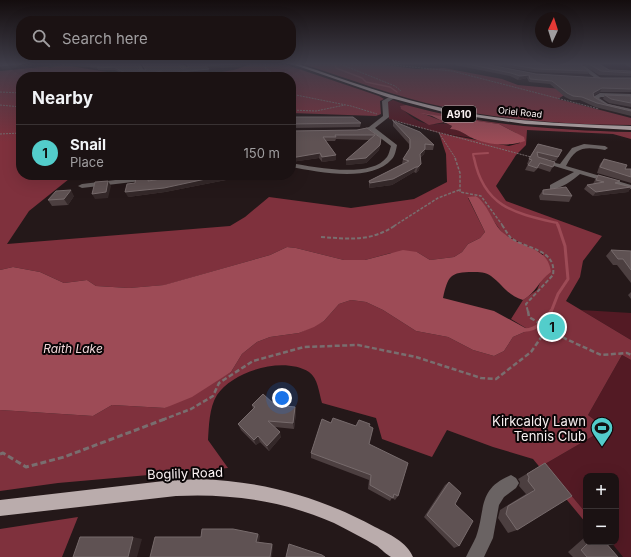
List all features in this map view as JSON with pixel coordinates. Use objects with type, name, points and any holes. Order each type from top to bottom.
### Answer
[{"type":"main road","name":"Oriel Road","points":[[372,90],[408,102],[457,113],[512,121],[631,128]]},
{"type":"main road","name":"Boglily Road","points":[[0,508],[160,489],[199,487],[231,489],[275,497],[309,506],[342,518],[374,536],[404,557]]},
{"type":"street","points":[[631,96],[600,95],[595,98],[599,102],[606,105],[631,111]]},
{"type":"street","points":[[357,131],[371,128],[384,117],[385,101],[393,97]]},
{"type":"street","points":[[296,166],[351,172],[369,170],[389,161],[394,154],[394,145],[371,128]]},
{"type":"street","points":[[562,166],[568,154],[577,148],[587,146],[605,148]]},
{"type":"street","points":[[538,160],[631,187]]},
{"type":"street","points":[[553,187],[568,180],[579,172]]},
{"type":"street","points":[[82,186],[133,180]]},
{"type":"street","points":[[475,557],[484,538],[491,503],[498,491],[511,483]]},
{"type":"path","points":[[398,90],[408,102]]},
{"type":"path","points":[[525,90],[602,110]]},
{"type":"path","points":[[0,92],[16,93]]},
{"type":"path","points":[[296,95],[346,105],[439,133],[538,160]]},
{"type":"path","points":[[0,105],[16,107]]},
{"type":"path","points":[[296,110],[316,111],[346,105]]},
{"type":"path","points":[[0,134],[16,133]]},
{"type":"path","points":[[321,237],[357,240],[382,234],[438,198],[459,190],[461,188],[462,180],[456,159],[448,143],[439,133]]},
{"type":"path","points":[[459,190],[464,193],[481,196],[511,238],[540,251],[552,262],[554,269],[553,275],[526,304],[529,317],[547,329],[601,355],[627,353],[631,355]]},
{"type":"path","points":[[0,454],[3,453],[26,467],[64,457],[191,409],[213,396],[219,383],[253,361],[304,347],[328,345],[358,346],[386,350],[416,357],[481,378],[496,379],[535,350],[547,329]]},
{"type":"shaded area","points":[[0,90],[16,90],[16,180],[68,180],[29,211],[7,244],[230,226],[245,217],[269,197],[351,208],[414,199],[447,182],[446,154],[439,133],[509,146],[520,143],[516,133],[499,124],[424,114],[445,122],[429,125],[401,109],[400,106],[406,105],[434,112],[489,122],[574,130],[631,132],[631,139],[613,134],[527,130],[526,145],[516,155],[496,186],[506,201],[602,236],[583,261],[580,277],[566,301],[631,340],[631,360],[622,355],[588,415],[601,425],[600,432],[545,464],[583,509],[583,519],[533,459],[493,447],[447,430],[432,457],[382,439],[376,418],[322,403],[319,390],[312,375],[298,367],[286,365],[259,368],[246,373],[224,386],[214,400],[209,423],[208,440],[228,468],[58,483],[0,491],[0,410],[93,416],[112,405],[165,408],[231,372],[242,354],[257,342],[270,337],[299,333],[324,321],[339,304],[351,300],[366,302],[383,310],[416,331],[448,337],[473,350],[494,356],[504,351],[513,337],[529,330],[511,319],[523,300],[537,290],[542,278],[543,254],[503,234],[476,196],[468,198],[485,232],[480,238],[468,244],[462,252],[454,257],[430,260],[417,252],[391,253],[365,260],[344,260],[287,247],[270,255],[165,285],[129,288],[96,286],[87,280],[64,283],[40,272],[13,267],[0,270]]},
{"type":"shaded area","points":[[296,90],[361,90],[384,99],[380,101],[381,114],[376,116],[296,113]]},
{"type":"shaded area","points":[[383,90],[572,90],[558,99],[631,118],[631,125],[584,124],[514,119],[467,112],[408,98]]},
{"type":"shaded area","points":[[393,100],[406,105],[400,107],[410,115],[426,124],[443,123],[452,126],[450,128],[456,129],[472,138],[439,133],[389,119],[387,102]]},
{"type":"shaded area","points":[[581,310],[631,313],[631,340]]},
{"type":"shaded area","name":"Kirkcaldy Lawn Tennis Club","points":[[622,355],[631,360],[631,557],[623,557],[613,545],[619,545],[619,473],[583,473],[583,509],[545,464],[600,432],[601,425],[588,415]]},
{"type":"shaded area","points":[[78,517],[62,557],[0,557],[0,529]]},
{"type":"water","points":[[420,113],[499,124],[524,137],[525,141],[512,144],[483,142],[476,140],[458,130],[450,129],[452,126],[432,116]]},
{"type":"water","name":"Raith Lake","points":[[476,196],[485,205],[498,227],[506,235],[540,253],[549,264],[551,272],[543,279],[531,294],[523,300],[517,298],[491,276],[485,273],[465,272],[455,274],[451,277],[443,298],[494,311],[529,330],[513,337],[504,351],[494,356],[473,350],[448,337],[416,331],[383,310],[366,302],[351,300],[339,304],[324,321],[314,327],[299,333],[270,337],[257,342],[242,354],[231,372],[192,397],[165,408],[112,405],[93,416],[0,410],[0,270],[13,267],[40,272],[64,283],[87,280],[96,286],[129,288],[164,285],[270,255],[287,247],[344,260],[365,260],[403,250],[417,252],[430,260],[454,257],[462,252],[468,244],[480,238],[485,232],[468,197]]},
{"type":"building","points":[[563,90],[598,90],[593,93],[594,97],[606,104],[631,111],[597,103],[567,93]]},
{"type":"building","points":[[605,95],[631,96],[631,103],[611,99]]},
{"type":"building","points":[[296,117],[353,117],[361,123],[296,124]]},
{"type":"building","points":[[393,121],[420,132],[434,145],[425,144],[425,149],[420,154],[421,164],[418,167],[393,179],[370,183],[369,181],[409,161],[403,159],[410,148],[410,139]]},
{"type":"building","points":[[367,128],[381,138],[380,145],[366,158],[346,160],[375,135],[335,135],[336,137],[323,137],[336,155],[322,157],[320,153],[296,157],[296,131],[357,130]]},
{"type":"building","points":[[538,144],[562,150],[558,157],[537,152],[538,157],[555,162],[553,167],[540,163],[537,168],[528,165],[532,160],[529,159]]},
{"type":"building","points":[[604,159],[627,165],[625,169],[631,169],[631,177],[600,167]]},
{"type":"building","points":[[598,175],[620,181],[615,183],[631,187],[596,192],[587,185],[604,182],[596,180]]},
{"type":"building","points":[[136,180],[201,180],[164,188],[125,192],[127,184],[135,183]]},
{"type":"building","points":[[108,181],[106,192],[92,194],[95,182]]},
{"type":"building","points":[[566,187],[572,196],[543,194],[543,190]]},
{"type":"building","points":[[71,190],[64,199],[48,200],[56,191]]},
{"type":"building","points":[[611,250],[631,251],[631,270],[623,259],[618,259]]},
{"type":"building","points":[[263,394],[275,405],[295,407],[293,423],[268,421],[280,432],[267,446],[258,436],[254,440],[238,424],[255,407],[252,405]]},
{"type":"building","points":[[333,418],[356,426],[359,420],[370,424],[369,426],[373,428],[369,444],[408,463],[398,496],[394,494],[393,498],[370,485],[371,475],[311,453],[322,419],[331,423]]},
{"type":"building","points":[[545,463],[572,496],[517,530],[506,514],[508,506],[535,490],[528,481],[529,477],[527,474]]},
{"type":"building","points":[[449,482],[461,493],[455,504],[473,521],[459,546],[427,515]]},
{"type":"building","points":[[202,529],[233,529],[258,534],[256,542],[272,544],[270,557],[150,557],[155,537],[201,537]]},
{"type":"building","points":[[80,537],[133,537],[128,557],[73,557]]},
{"type":"building","points":[[289,544],[322,555],[325,557],[286,557]]},
{"type":"building","points":[[586,545],[608,545],[618,557],[587,557],[581,550]]},
{"type":"waterway","points":[[474,159],[473,154],[488,153]]},
{"type":"waterway","points":[[474,158],[485,187],[493,197],[514,211],[527,216],[557,223],[558,226]]},
{"type":"waterway","points":[[551,312],[558,294],[568,279],[565,246],[558,225]]},
{"type":"waterway","points":[[525,330],[529,330],[541,324],[551,311]]},
{"type":"place","name":"Snail","points":[[552,327]]},
{"type":"place","name":"Kirkcaldy Lawn Tennis Club","points":[[602,448]]}]
